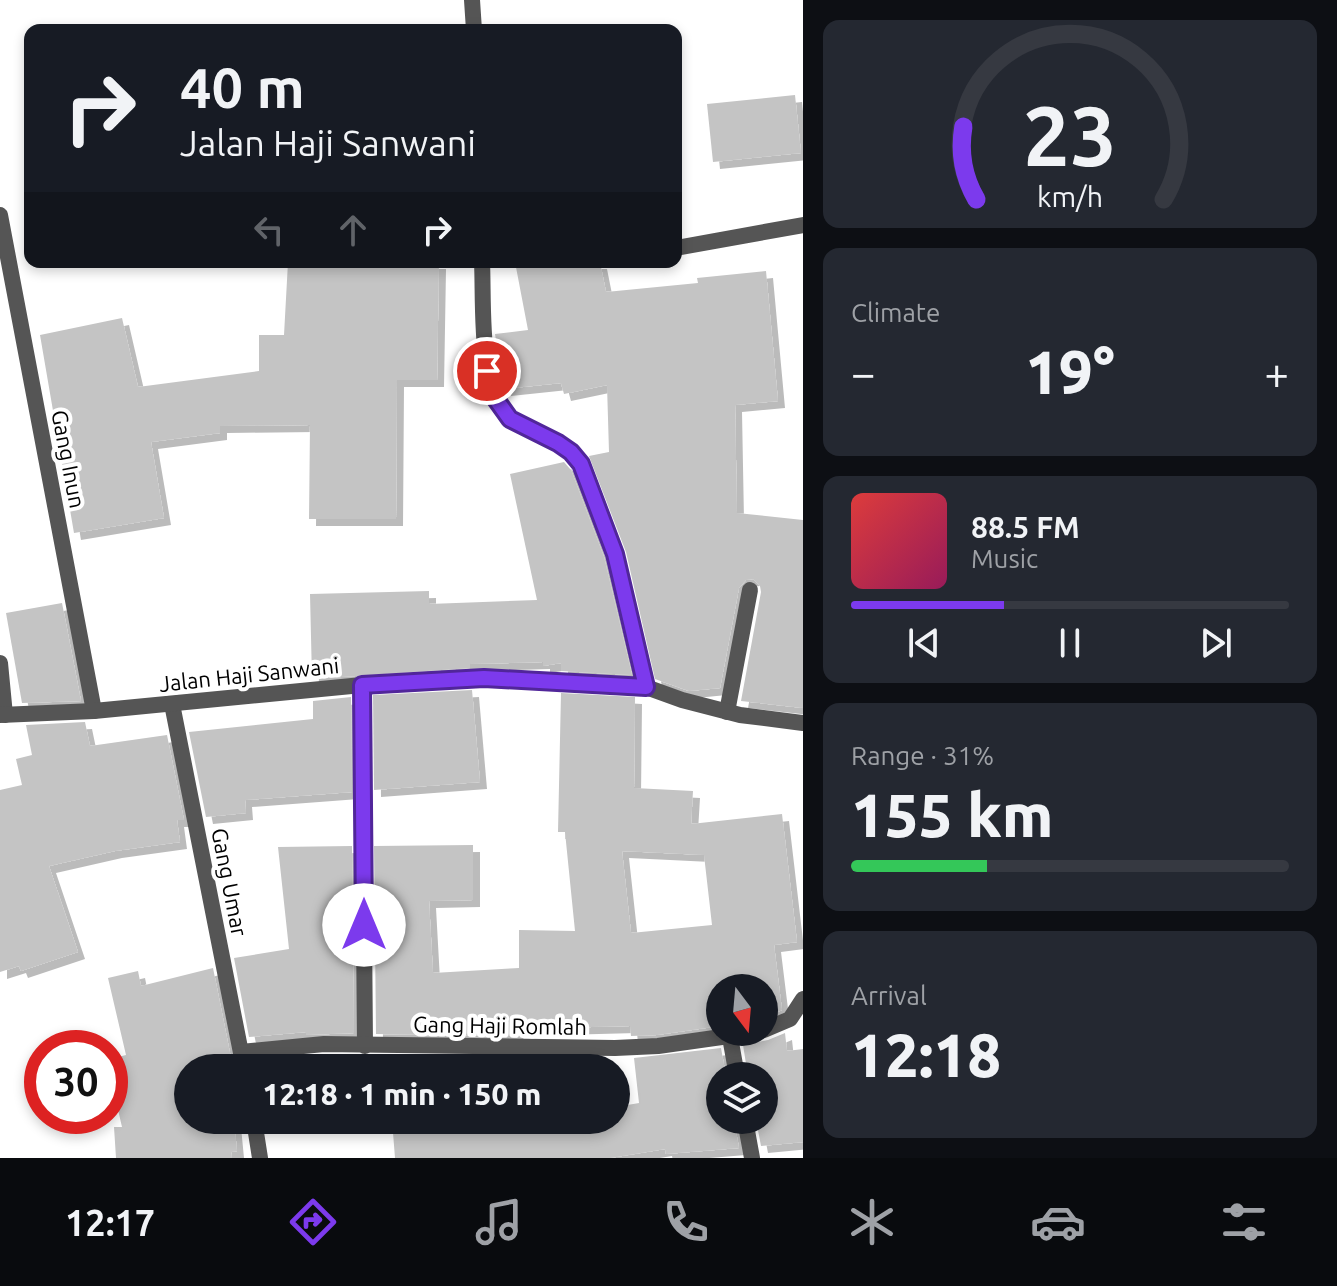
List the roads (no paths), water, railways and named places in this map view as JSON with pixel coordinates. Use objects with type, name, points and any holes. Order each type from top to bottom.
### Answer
[{"type":"street","points":[[472,0],[474,24]]},
{"type":"street","name":"Gang Inun","points":[[0,215],[94,711]]},
{"type":"street","points":[[682,247],[803,225]]},
{"type":"street","points":[[482,268],[487,371],[495,398],[510,419],[558,443],[581,464],[615,554],[646,687]]},
{"type":"street","points":[[727,712],[750,590]]},
{"type":"street","points":[[0,663],[3,715]]},
{"type":"street","name":"Jalan Haji Sanwani","points":[[3,715],[94,711],[362,685],[484,678],[646,687],[727,712],[803,723]]},
{"type":"street","points":[[362,685],[365,1046]]},
{"type":"street","name":"Gang Umar","points":[[172,704],[242,1054]]},
{"type":"street","points":[[778,1024],[790,1019],[803,999]]},
{"type":"street","name":"Gang Haji Romlah","points":[[273,1054],[324,1044],[615,1048],[706,1039]]},
{"type":"street","points":[[256,1134],[260,1158]]},
{"type":"street","points":[[748,1134],[752,1158]]}]
